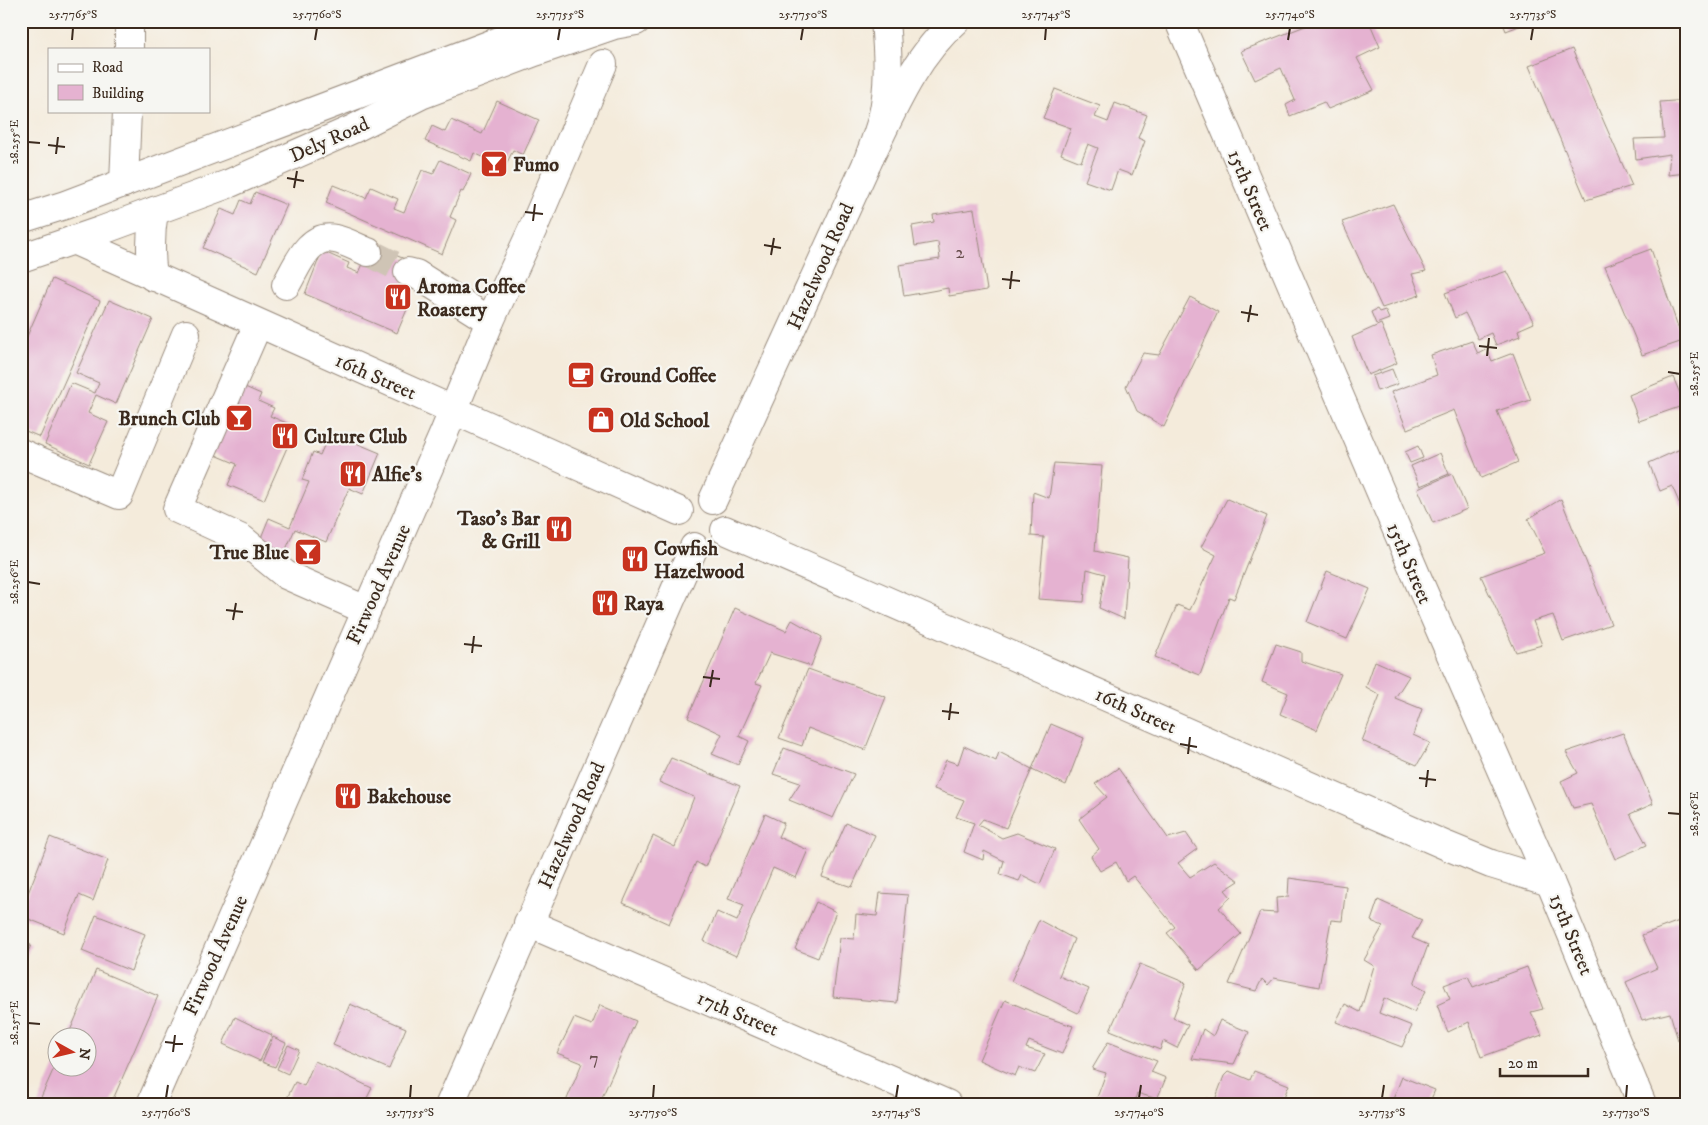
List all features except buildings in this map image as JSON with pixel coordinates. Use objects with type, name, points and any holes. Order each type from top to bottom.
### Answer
[{"type":"street","points":[[129,21],[129,48]]},
{"type":"street","name":"Dely Road","points":[[21,219],[65,205],[552,21]]},
{"type":"street","name":"Dely Road","points":[[21,258],[154,211],[254,172],[353,129],[421,95],[534,52],[614,25],[636,21]]},
{"type":"street","name":"Hazelwood Road","points":[[713,500],[867,163],[882,119],[888,84],[888,51],[885,21]]},
{"type":"street","points":[[867,163],[900,94],[931,49],[956,21]]},
{"type":"street","name":"15th Street","points":[[1179,21],[1550,882],[1642,1104]]},
{"type":"street","name":"Firwood Avenue","points":[[151,1104],[603,64]]},
{"type":"street","points":[[124,182],[128,112]]},
{"type":"street","points":[[153,277],[150,236],[154,211]]},
{"type":"street","name":"16th Street","points":[[21,234],[52,233],[73,240],[679,511]]},
{"type":"street","points":[[286,286],[310,245],[321,238],[335,239],[368,252]]},
{"type":"street","points":[[408,272],[416,274],[490,321]]},
{"type":"street","points":[[258,324],[177,509],[242,539],[286,575],[366,610]]},
{"type":"street","points":[[21,453],[119,495],[186,334]]},
{"type":"street","points":[[697,497],[713,500],[720,506],[726,522],[721,538],[714,544],[706,547],[694,547],[683,540],[679,534],[676,518],[679,511],[690,500],[697,497]]},
{"type":"street","name":"16th Street","points":[[725,530],[1447,846],[1491,864],[1550,882]]},
{"type":"street","name":"Hazelwood Road","points":[[450,1104],[528,922],[694,547]]},
{"type":"street","name":"17th Street","points":[[528,922],[947,1104]]},
{"type":"tunnel","points":[[368,252],[408,272]]},
{"type":"place","name":"Fumo","points":[[494,164]]},
{"type":"place","name":"Aroma Coffee Roastery","points":[[398,297]]},
{"type":"place","name":"Ground Coffee","points":[[581,375]]},
{"type":"place","name":"Brunch Club","points":[[239,418]]},
{"type":"place","name":"Old School","points":[[601,420]]},
{"type":"place","name":"Culture Club","points":[[285,436]]},
{"type":"place","name":"Alfie's","points":[[353,474]]},
{"type":"place","name":"Taso’s Bar & Grill","points":[[559,529]]},
{"type":"place","name":"True Blue","points":[[308,552]]},
{"type":"place","name":"Cowfish Hazelwood","points":[[635,559]]},
{"type":"place","name":"Raya","points":[[605,603]]},
{"type":"place","name":"Bakehouse","points":[[348,796]]}]
